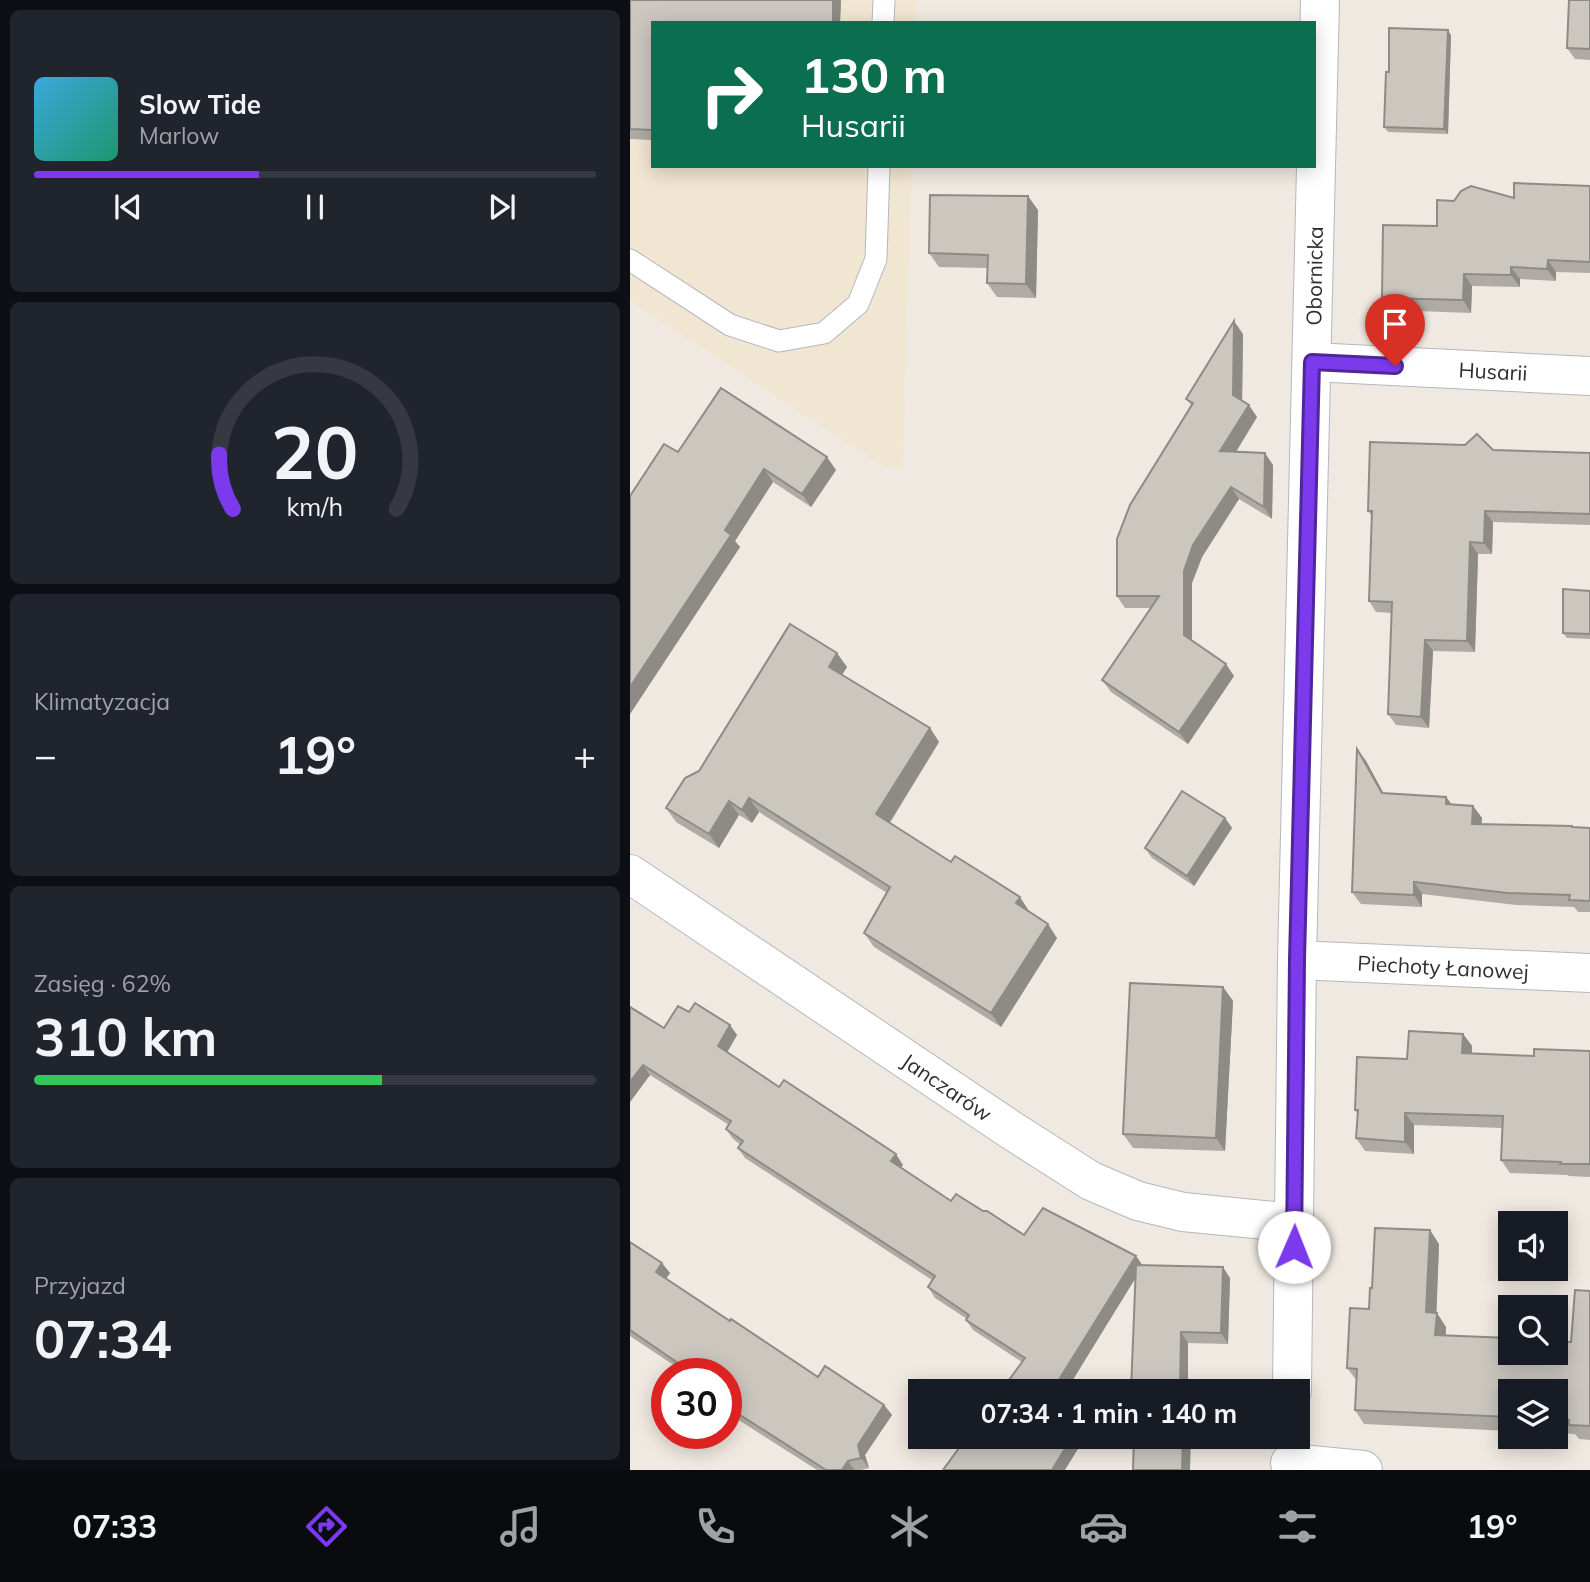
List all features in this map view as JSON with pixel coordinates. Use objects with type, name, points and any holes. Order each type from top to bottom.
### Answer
[{"type":"street","name":"Obornicka","points":[[1292,1379],[1297,960],[1320,0]]},
{"type":"street","name":"Husarii","points":[[1312,362],[1590,376]]},
{"type":"street","name":"Janczarów","points":[[630,874],[1091,1181],[1138,1201],[1183,1212],[1294,1223]]},
{"type":"street","name":"Piechoty Łanowej","points":[[1297,960],[1590,973]]},
{"type":"street","points":[[1290,1456],[1363,1470]]},
{"type":"lane","points":[[883,21],[884,0]]},
{"type":"lane","points":[[630,260],[730,325],[779,341],[824,333],[859,304],[876,259],[879,168]]},
{"type":"shaded area","points":[[630,0],[916,0],[915,21],[651,21],[651,168],[911,168],[903,469],[885,467],[630,301]]},
{"type":"building","points":[[630,0],[833,0],[833,21],[651,21],[651,130],[630,129]]},
{"type":"building","points":[[1569,0],[1590,0],[1590,49],[1567,48]]},
{"type":"building","points":[[1389,28],[1448,30],[1444,129],[1384,127],[1386,72],[1389,72]]},
{"type":"building","points":[[1514,183],[1590,186],[1590,262],[1548,260],[1547,269],[1511,267],[1511,275],[1464,274],[1463,300],[1382,298],[1383,225],[1437,226],[1437,200],[1454,201],[1461,191],[1471,186],[1514,198]]},
{"type":"building","points":[[930,195],[1028,196],[1026,284],[987,283],[988,255],[929,253]]},
{"type":"building","points":[[1234,321],[1233,395],[1249,405],[1220,451],[1265,453],[1264,507],[1231,487],[1193,545],[1184,571],[1184,635],[1226,664],[1179,732],[1102,680],[1159,596],[1117,596],[1117,539],[1130,505],[1193,403],[1186,399]]},
{"type":"building","points":[[721,388],[827,457],[802,494],[764,469],[725,530],[731,535],[630,687],[630,496],[664,444],[678,452]]},
{"type":"building","points":[[1477,434],[1493,450],[1590,453],[1590,514],[1485,511],[1484,543],[1470,542],[1467,641],[1425,640],[1421,717],[1388,714],[1392,602],[1369,601],[1372,511],[1368,511],[1370,442],[1465,445]]},
{"type":"building","points":[[1563,589],[1590,591],[1590,634],[1563,633]]},
{"type":"building","points":[[790,624],[837,653],[829,667],[930,728],[876,814],[951,862],[955,856],[1020,897],[1016,903],[1048,924],[991,1013],[864,933],[890,887],[749,798],[742,810],[729,801],[709,834],[666,808],[685,778],[699,771]]},
{"type":"building","points":[[1357,749],[1382,793],[1446,797],[1446,804],[1473,806],[1472,824],[1590,828],[1590,901],[1569,900],[1570,895],[1507,893],[1414,882],[1414,895],[1352,892]]},
{"type":"building","points":[[1182,791],[1225,818],[1187,876],[1145,848]]},
{"type":"building","points":[[1130,983],[1223,987],[1216,1138],[1123,1134]]},
{"type":"building","points":[[695,1003],[730,1025],[718,1046],[779,1087],[784,1080],[896,1154],[891,1161],[951,1201],[956,1194],[1024,1235],[1043,1208],[1136,1256],[1059,1379],[1010,1379],[1025,1358],[966,1320],[969,1315],[928,1287],[935,1276],[738,1148],[743,1141],[726,1129],[731,1121],[643,1065],[630,1082],[630,1007],[664,1028],[678,1006],[689,1012]]},
{"type":"building","points":[[1409,1031],[1463,1034],[1462,1053],[1534,1056],[1534,1049],[1590,1051],[1590,1164],[1501,1160],[1503,1116],[1405,1113],[1405,1142],[1356,1138],[1357,1057],[1407,1059]]},
{"type":"building","points":[[1375,1228],[1430,1230],[1426,1312],[1437,1313],[1435,1335],[1498,1338],[1498,1365],[1568,1365],[1568,1342],[1571,1342],[1575,1290],[1590,1291],[1590,1426],[1569,1425],[1568,1379],[1498,1379],[1498,1416],[1355,1410],[1357,1369],[1347,1368],[1350,1308],[1369,1309]]},
{"type":"building","points":[[630,1242],[662,1263],[656,1272],[730,1321],[731,1319],[818,1377],[825,1366],[884,1405],[858,1445],[861,1458],[848,1461],[842,1470],[826,1470],[742,1416],[742,1358],[671,1358],[630,1330]]},
{"type":"building","points":[[1136,1265],[1223,1267],[1221,1333],[1181,1332],[1180,1379],[1131,1379]]},
{"type":"building","points":[[958,1449],[1065,1449],[1052,1470],[943,1470]]},
{"type":"building","points":[[1134,1449],[1183,1449],[1182,1470],[1133,1470]]},
{"type":"route","points":[[1294,1247],[1297,960],[1312,362],[1395,366]]}]
